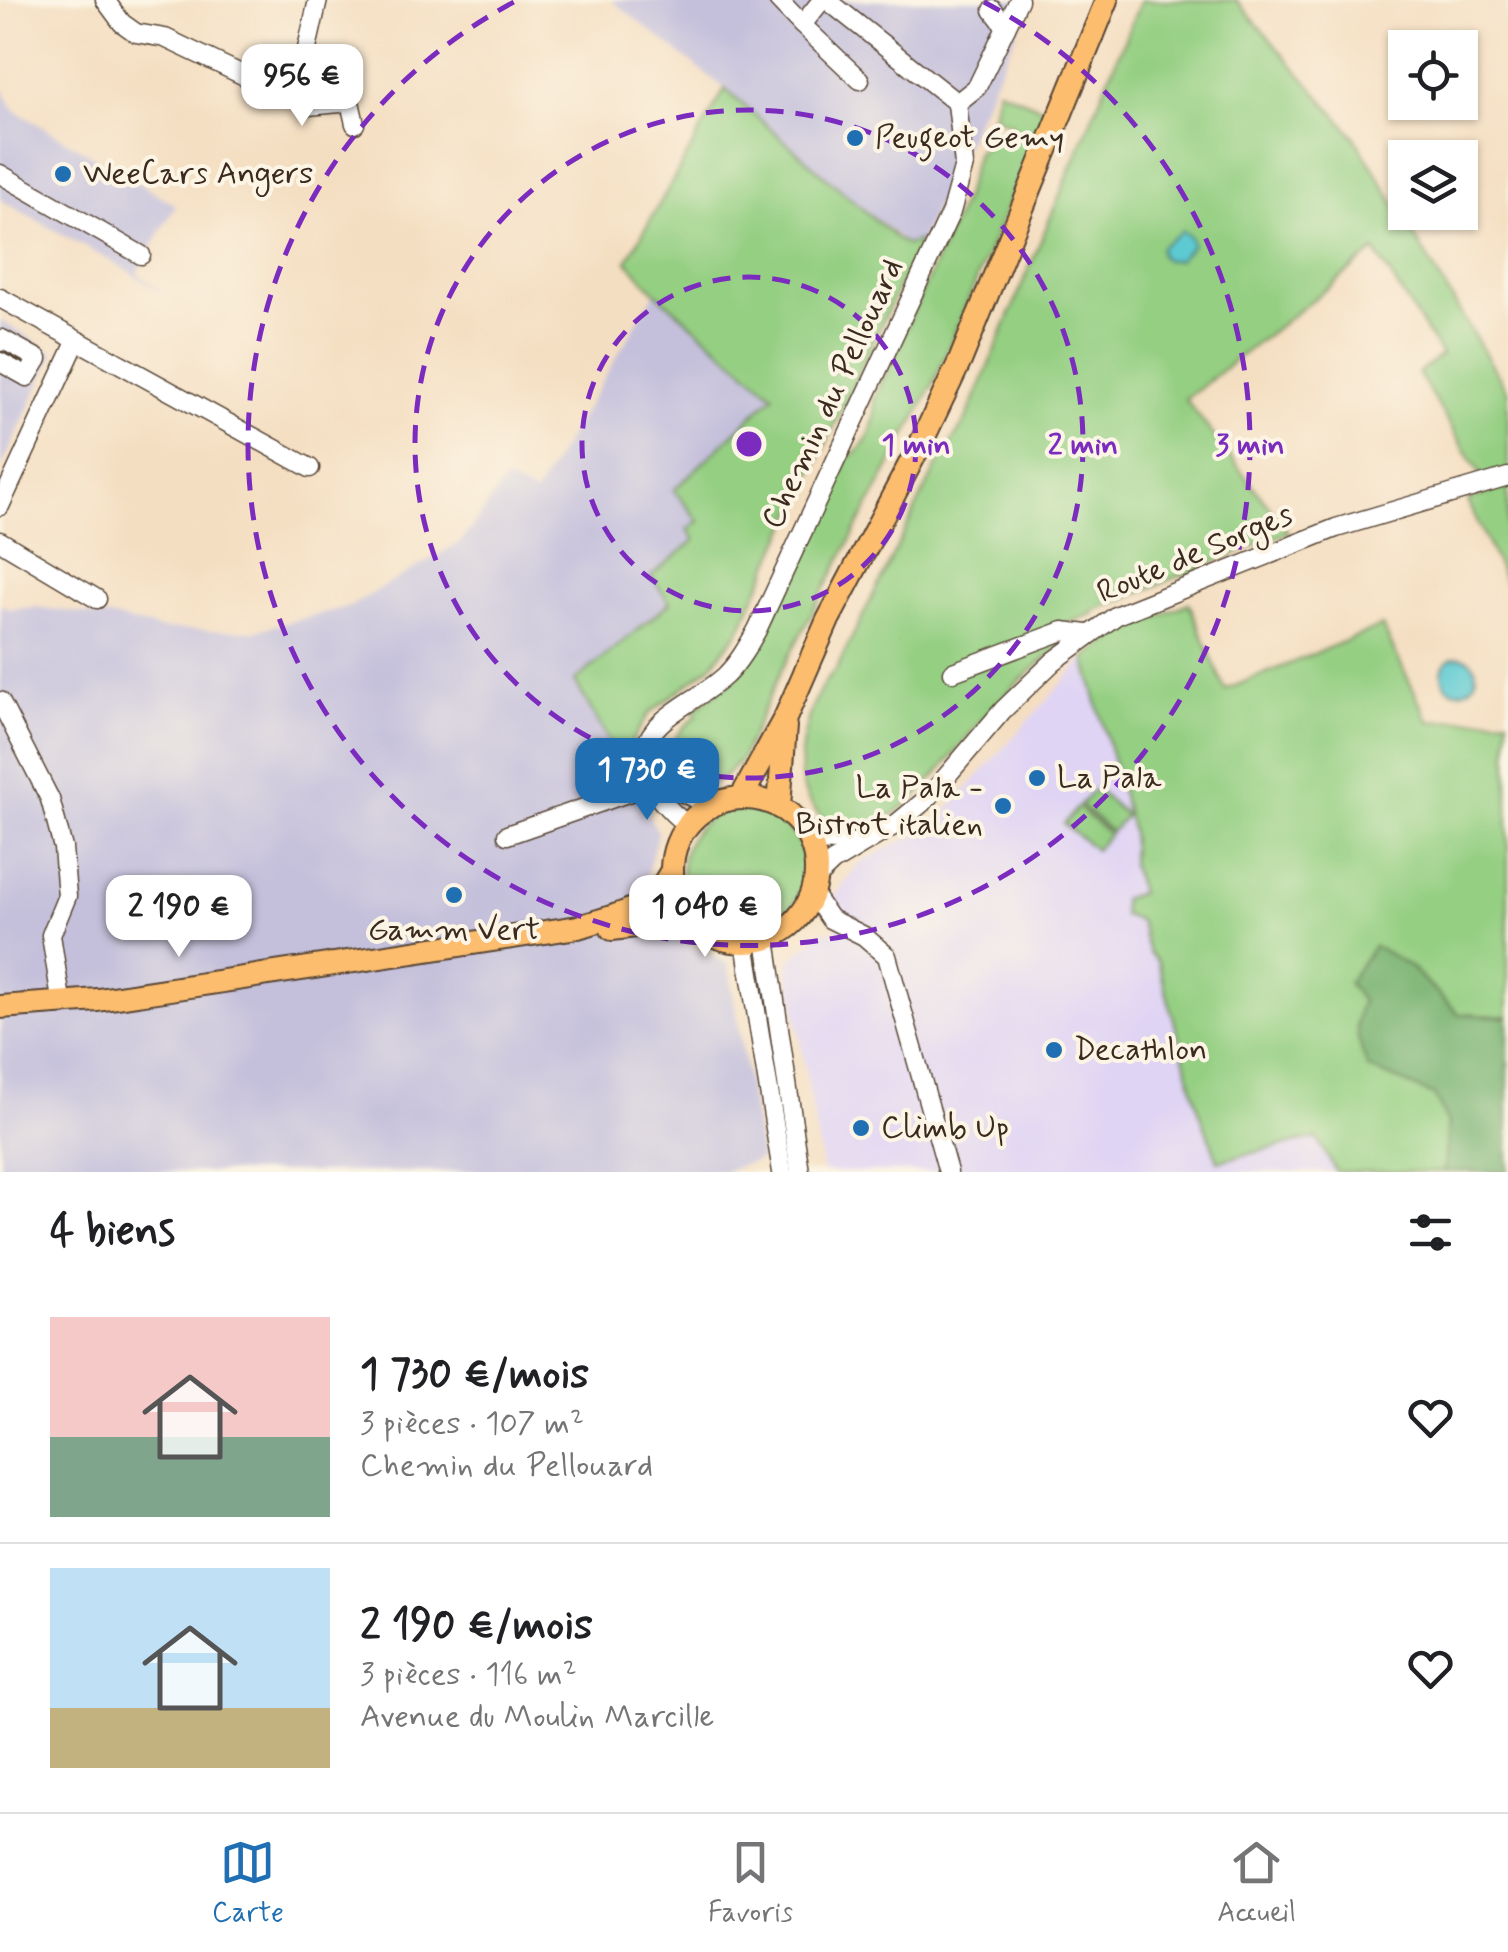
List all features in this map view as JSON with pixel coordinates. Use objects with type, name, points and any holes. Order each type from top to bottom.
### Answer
[{"type":"main road","points":[[741,798],[786,716],[828,620],[960,361],[1107,0]]},
{"type":"main road","points":[[779,807],[786,716]]},
{"type":"main road","points":[[741,798],[779,807],[798,822],[815,860],[814,886],[801,913],[786,928],[755,940],[725,940],[691,920],[674,889],[671,872],[675,847],[687,825],[710,806],[741,798]]},
{"type":"main road","points":[[0,1023],[98,1000],[578,927],[633,912],[652,898],[671,872]]},
{"type":"main road","points":[[578,927],[614,929],[691,920]]},
{"type":"main road","points":[[0,1007],[98,1000]]},
{"type":"street","points":[[105,0],[122,23],[136,33],[166,38],[249,78],[297,93],[308,106],[350,102],[354,124]]},
{"type":"street","points":[[297,93],[318,0]]},
{"type":"street","points":[[778,0],[860,80]]},
{"type":"street","points":[[802,25],[824,0],[957,103],[977,87],[1019,0]]},
{"type":"street","points":[[993,10],[1006,27]]},
{"type":"street","name":"Chemin du Pellouard","points":[[650,784],[643,760],[660,723],[726,674],[745,651],[952,212],[964,165],[957,103]]},
{"type":"street","points":[[0,174],[141,256]]},
{"type":"street","points":[[0,298],[310,468]]},
{"type":"street","points":[[0,362],[27,377],[38,359],[1,340]]},
{"type":"street","points":[[0,506],[76,342]]},
{"type":"street","name":"Route de Sorges","points":[[814,886],[833,862],[894,825],[928,798],[1003,710],[1087,634],[1118,615],[1336,528],[1508,477]]},
{"type":"street","points":[[0,541],[98,599]]},
{"type":"street","points":[[953,672],[1062,631],[1087,634]]},
{"type":"street","points":[[0,701],[50,800],[62,848],[67,896],[51,935],[61,1000]]},
{"type":"street","points":[[507,835],[650,784],[669,786],[710,806]]},
{"type":"street","points":[[650,784],[660,802],[687,825]]},
{"type":"street","points":[[810,842],[864,843]]},
{"type":"street","points":[[814,886],[830,919],[878,945],[886,956],[948,1172]]},
{"type":"street","points":[[755,940],[782,1172]]},
{"type":"street","points":[[755,940],[800,1172]]},
{"type":"shaded area","points":[[611,0],[1032,0],[920,241],[907,245],[725,89]]},
{"type":"shaded area","points":[[0,84],[14,110],[176,205],[137,273],[171,299],[0,200]]},
{"type":"shaded area","points":[[655,292],[775,395],[675,490],[699,521],[696,539],[670,602],[575,682],[658,832],[641,885],[664,936],[679,938],[728,964],[761,1159],[722,1172],[0,1172],[0,604],[9,609],[37,607],[115,618],[160,629],[254,631],[351,606],[462,541],[505,480],[535,494]]},
{"type":"shaded area","points":[[0,320],[54,353],[0,471]]},
{"type":"shaded area","points":[[1085,658],[1132,833],[1131,864],[1140,894],[1139,920],[1149,953],[1158,962],[1198,1107],[1219,1161],[1318,1137],[1336,1172],[823,1172],[788,968],[792,958],[826,930],[833,934],[842,913],[833,898],[860,863],[934,825]]},
{"type":"green space","points":[[1141,0],[1236,0],[1354,136],[1388,193],[1388,230],[1411,230],[1508,392],[1508,588],[1468,501],[1491,492],[1418,373],[1441,355],[1375,251],[1185,399],[1289,532],[1093,614],[946,667],[949,677],[1057,640],[1062,645],[1005,695],[922,791],[903,807],[860,830],[834,833],[809,800],[802,781],[802,747],[811,711],[836,670],[938,464],[966,420]]},
{"type":"green space","points":[[725,89],[897,239],[907,245],[920,241],[739,631],[711,666],[649,714],[633,739],[624,768],[575,681],[670,603],[651,576],[695,540],[688,529],[699,521],[674,490],[774,395],[655,292],[627,261]]},
{"type":"green space","points":[[998,89],[1047,110],[933,385],[780,673],[739,764],[719,780],[694,785],[682,778],[671,761],[674,742],[697,716],[694,710],[736,677],[760,644],[847,459],[870,434],[874,400],[964,198],[977,152],[996,137],[1006,140],[1012,124],[993,116]]},
{"type":"green space","points":[[1189,603],[1225,690],[1382,626],[1429,721],[1508,718],[1508,1017],[1459,1014],[1409,966],[1362,1001],[1368,1067],[1434,1095],[1448,1123],[1444,1172],[1336,1172],[1317,1138],[1218,1161],[1198,1107],[1158,962],[1149,953],[1139,920],[1123,915],[1122,899],[1140,893],[1131,864],[1132,833],[1085,658],[1120,633]]},
{"type":"green space","points":[[1095,789],[1126,815],[1111,832],[1080,805]]},
{"type":"green space","points":[[1078,807],[1109,834],[1095,850],[1064,824]]},
{"type":"green space","points":[[743,808],[766,812],[786,826],[800,846],[804,869],[800,892],[786,912],[766,926],[743,930],[720,926],[700,912],[686,892],[682,869],[686,846],[700,826],[720,812]]},
{"type":"green space","points":[[1374,946],[1409,966],[1459,1014],[1508,1017],[1508,1172],[1444,1172],[1448,1123],[1434,1095],[1368,1068],[1357,1026],[1362,1001],[1348,982]]},
{"type":"water","points":[[1182,231],[1190,237],[1192,245],[1178,260],[1165,260],[1160,247]]},
{"type":"water","points":[[1459,657],[1471,662],[1476,674],[1471,686],[1459,691],[1447,686],[1442,674],[1447,662]]},
{"type":"place","name":"Peugeot Gemy","points":[[855,138]]},
{"type":"place","name":"WeeCars Angers","points":[[63,174]]},
{"type":"place","name":"La Pala","points":[[1037,778]]},
{"type":"place","name":"La Pala - Bistrot italien","points":[[1003,806]]},
{"type":"place","name":"Gamm Vert","points":[[454,895]]},
{"type":"place","name":"Decathlon","points":[[1054,1050]]},
{"type":"place","name":"Climb Up","points":[[861,1128]]}]
